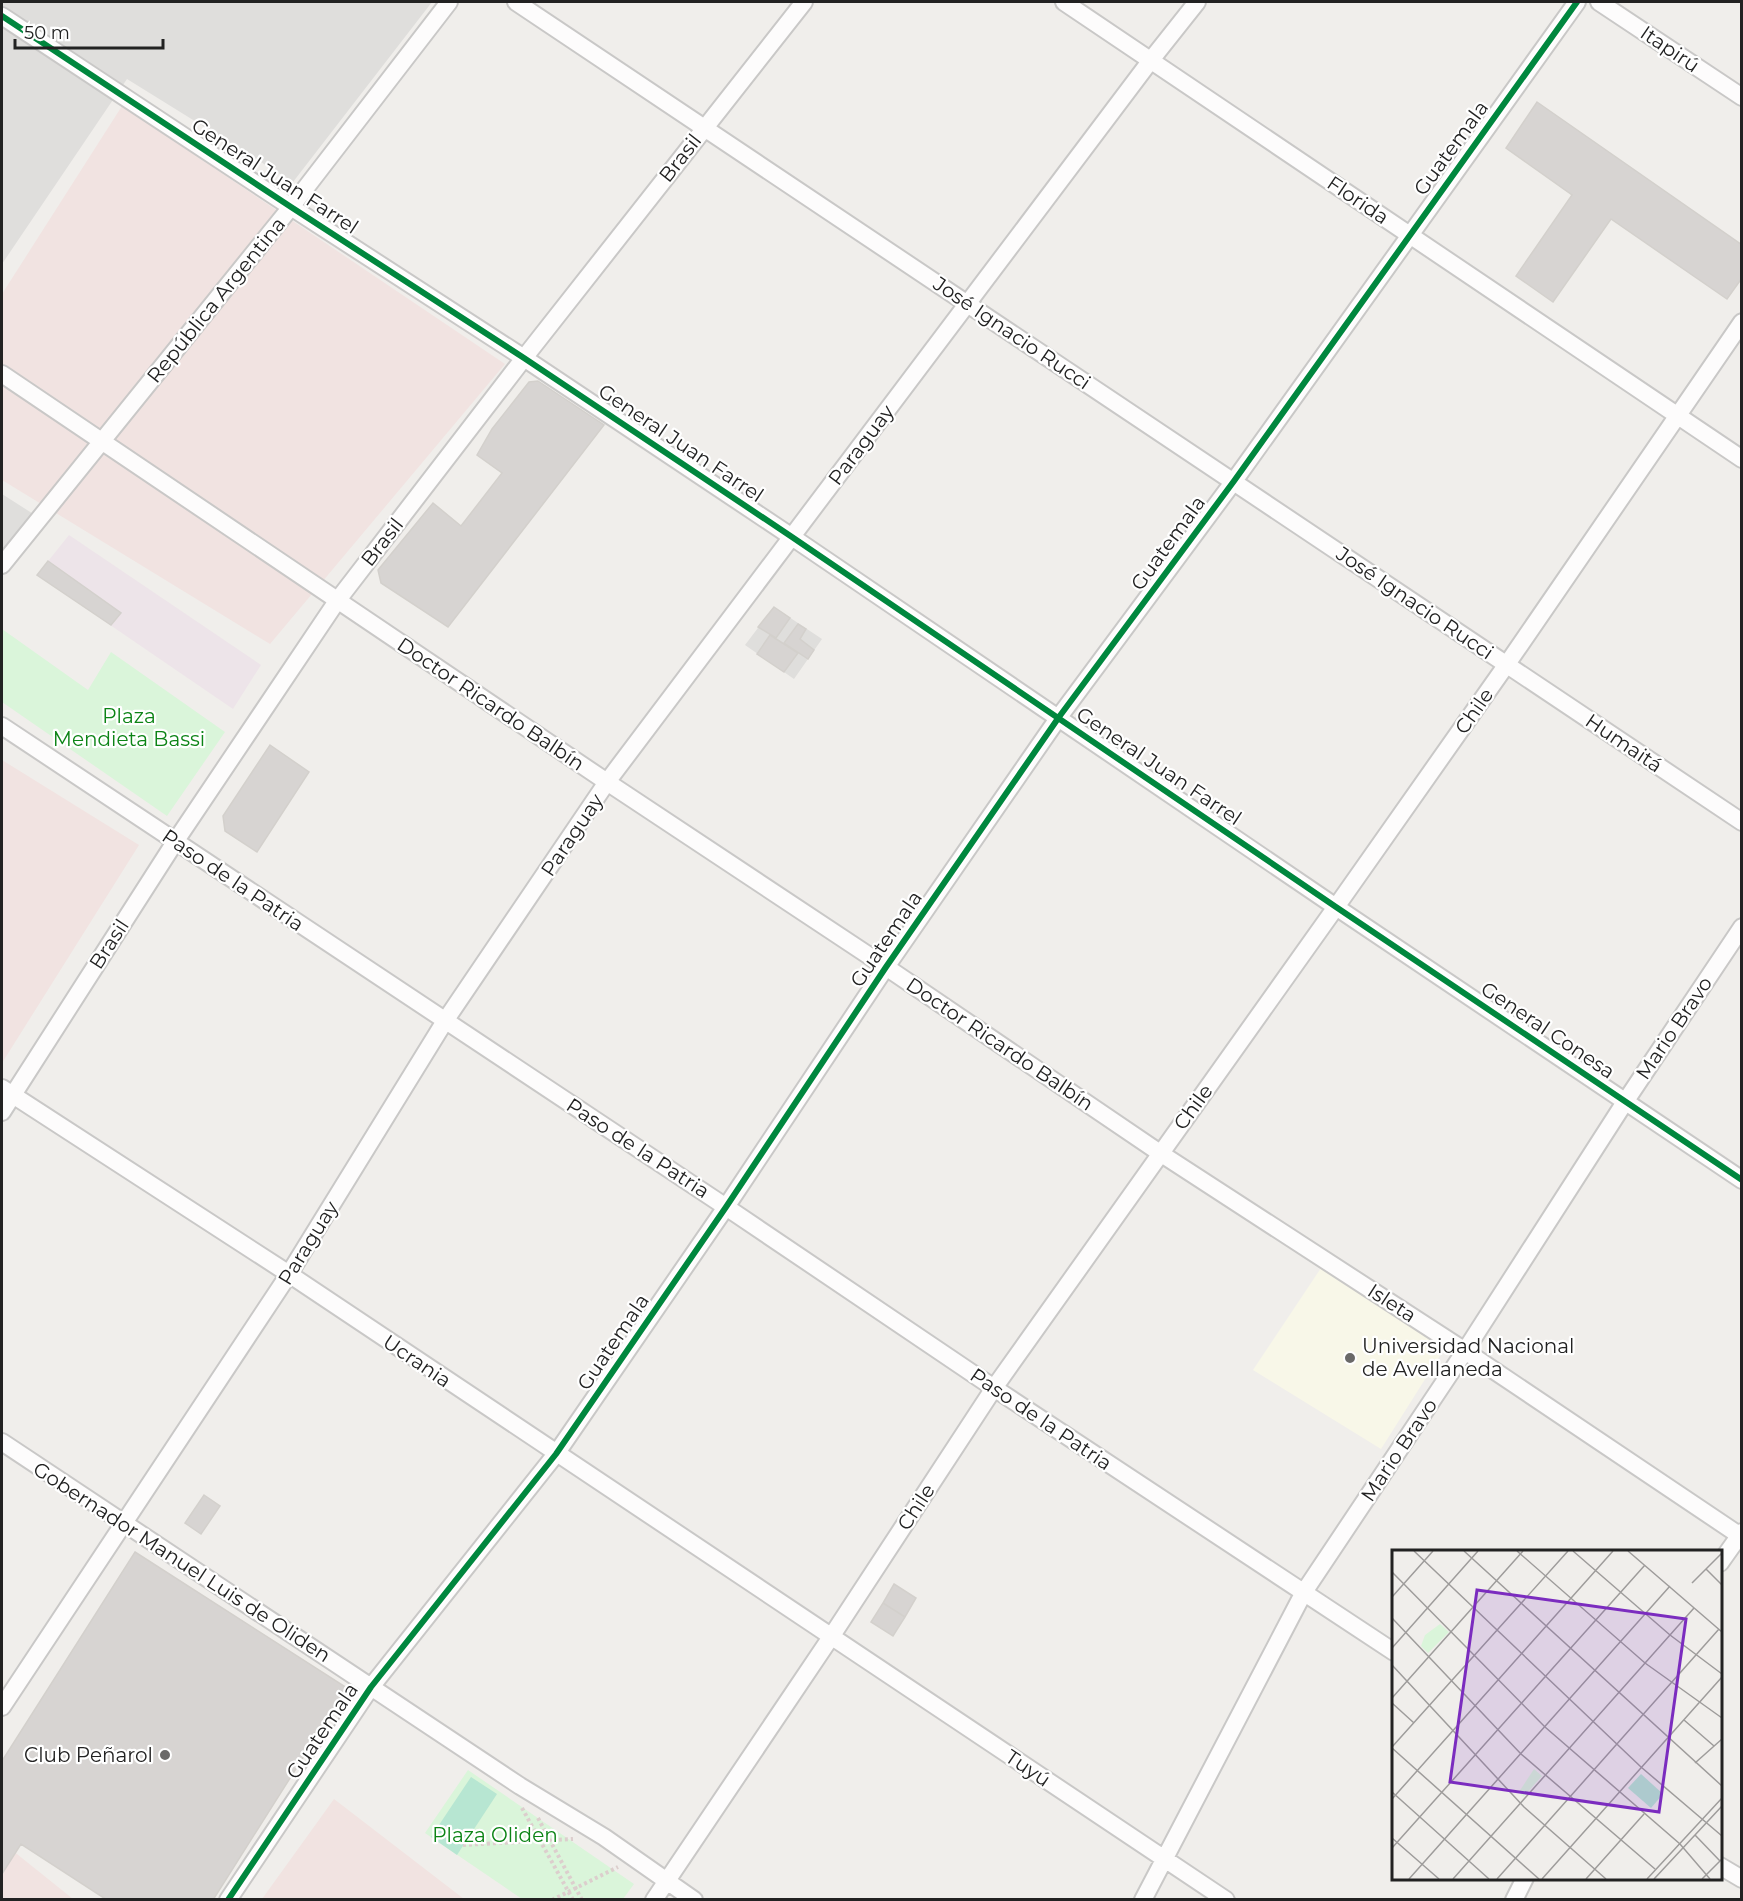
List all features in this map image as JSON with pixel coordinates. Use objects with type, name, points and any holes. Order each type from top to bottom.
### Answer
[{"type":"street","name":"República Argentina","points":[[2,566],[291,207],[448,2]]},
{"type":"street","name":"José Ignacio Rucci","points":[[516,2],[1507,664]]},
{"type":"street","name":"Brasil","points":[[2,1112],[7,1091],[337,601],[524,358],[804,2]]},
{"type":"street","name":"Florida","points":[[1064,2],[1742,459]]},
{"type":"street","name":"Paraguay","points":[[2,1707],[289,1274],[446,1021],[607,782],[1197,2]]},
{"type":"street","name":"Guatemala","points":[[228,1899],[371,1687],[556,1454],[726,1207],[886,967],[1059,717],[1234,481],[1576,2]]},
{"type":"street","name":"Itapirú","points":[[1599,2],[1742,97]]},
{"type":"street","name":"General Juan Farrel","points":[[2,16],[524,358],[792,537],[1336,908]]},
{"type":"street","name":"Chile","points":[[654,1899],[831,1637],[994,1388],[1336,908],[1742,322]]},
{"type":"street","name":"Doctor Ricardo Balbín","points":[[2,374],[1160,1153]]},
{"type":"street","name":"Humaitá","points":[[1507,664],[1742,822]]},
{"type":"street","name":"Paso de la Patria","points":[[2,726],[1392,1651]]},
{"type":"street","name":"General Conesa","points":[[1336,908],[1742,1180]]},
{"type":"street","name":"Mario Bravo","points":[[1143,1899],[1304,1592],[1465,1351],[1625,1102],[1742,927]]},
{"type":"street","name":"Ucrania","points":[[7,1091],[289,1274],[831,1637]]},
{"type":"street","name":"Isleta","points":[[1160,1153],[1741,1534]]},
{"type":"street","name":"Gobernador Manuel Luis de Oliden","points":[[2,1442],[694,1899]]},
{"type":"street","points":[[1722,1560],[1741,1534]]},
{"type":"street","name":"Tuyú","points":[[831,1637],[1226,1899]]},
{"type":"street","points":[[1722,1867],[1742,1880]]},
{"type":"street","points":[[1514,1899],[1524,1880]]},
{"type":"path","points":[[518,1802],[573,1899]]},
{"type":"path","points":[[535,1813],[582,1899]]},
{"type":"path","points":[[463,1845],[604,1838]]},
{"type":"path","points":[[552,1899],[635,1858]]},
{"type":"shaded area","points":[[2,2],[432,2],[293,182],[127,79],[2,264]]},
{"type":"shaded area","points":[[122,106],[505,364],[270,644],[2,480],[2,294]]},
{"type":"shaded area","points":[[2,494],[38,517],[2,553]]},
{"type":"shaded area","points":[[69,535],[261,665],[233,709],[37,575]]},
{"type":"shaded area","points":[[774,607],[822,639],[794,679],[745,645]]},
{"type":"shaded area","points":[[2,760],[139,845],[2,1063]]},
{"type":"shaded area","name":"Universidad Nacional de Avellaneda","points":[[1323,1265],[1446,1346],[1381,1449],[1253,1370]]},
{"type":"shaded area","points":[[334,1799],[464,1899],[262,1899]]},
{"type":"shaded area","points":[[2,1842],[73,1899],[2,1899]]},
{"type":"green space","name":"Plaza Mendieta Bassi","points":[[2,629],[88,690],[111,652],[225,732],[167,816],[2,702]]},
{"type":"green space","name":"Plaza Oliden","points":[[468,1770],[634,1884],[623,1899],[522,1899],[425,1833]]},
{"type":"green space","points":[[471,1777],[497,1794],[457,1855],[431,1837]]},
{"type":"building","points":[[1537,102],[1742,245],[1742,278],[1727,299],[1611,219],[1553,302],[1516,276],[1572,195],[1506,148]]},
{"type":"building","points":[[538,381],[604,425],[448,627],[381,583],[378,570],[433,503],[461,526],[502,473],[477,455],[492,429],[529,382]]},
{"type":"building","points":[[48,561],[121,613],[111,625],[37,575]]},
{"type":"building","points":[[774,607],[790,618],[776,638],[758,627]]},
{"type":"building","points":[[798,624],[806,629],[800,639],[814,650],[808,659],[784,643]]},
{"type":"building","points":[[770,635],[798,653],[784,672],[757,654]]},
{"type":"building","points":[[270,745],[309,772],[257,852],[225,831],[223,816]]},
{"type":"building","points":[[204,1495],[220,1506],[201,1534],[185,1523]]},
{"type":"building","name":"Club Peñarol","points":[[135,1552],[347,1688],[213,1900],[107,1900],[21,1844],[2,1874],[2,1761]]},
{"type":"building","points":[[894,1584],[916,1598],[905,1617],[883,1603]]},
{"type":"building","points":[[883,1603],[905,1617],[893,1636],[871,1622]]},
{"type":"cycle path","points":[[228,1900],[371,1687],[556,1454],[726,1207],[886,967],[1059,717],[1234,481],[1577,2]]},
{"type":"cycle path","points":[[2,16],[524,358],[792,537],[1742,1180]]},
{"type":"place","name":"Universidad Nacional de Avellaneda","points":[[1350,1358]]},
{"type":"place","name":"Club Peñarol","points":[[165,1755]]}]
